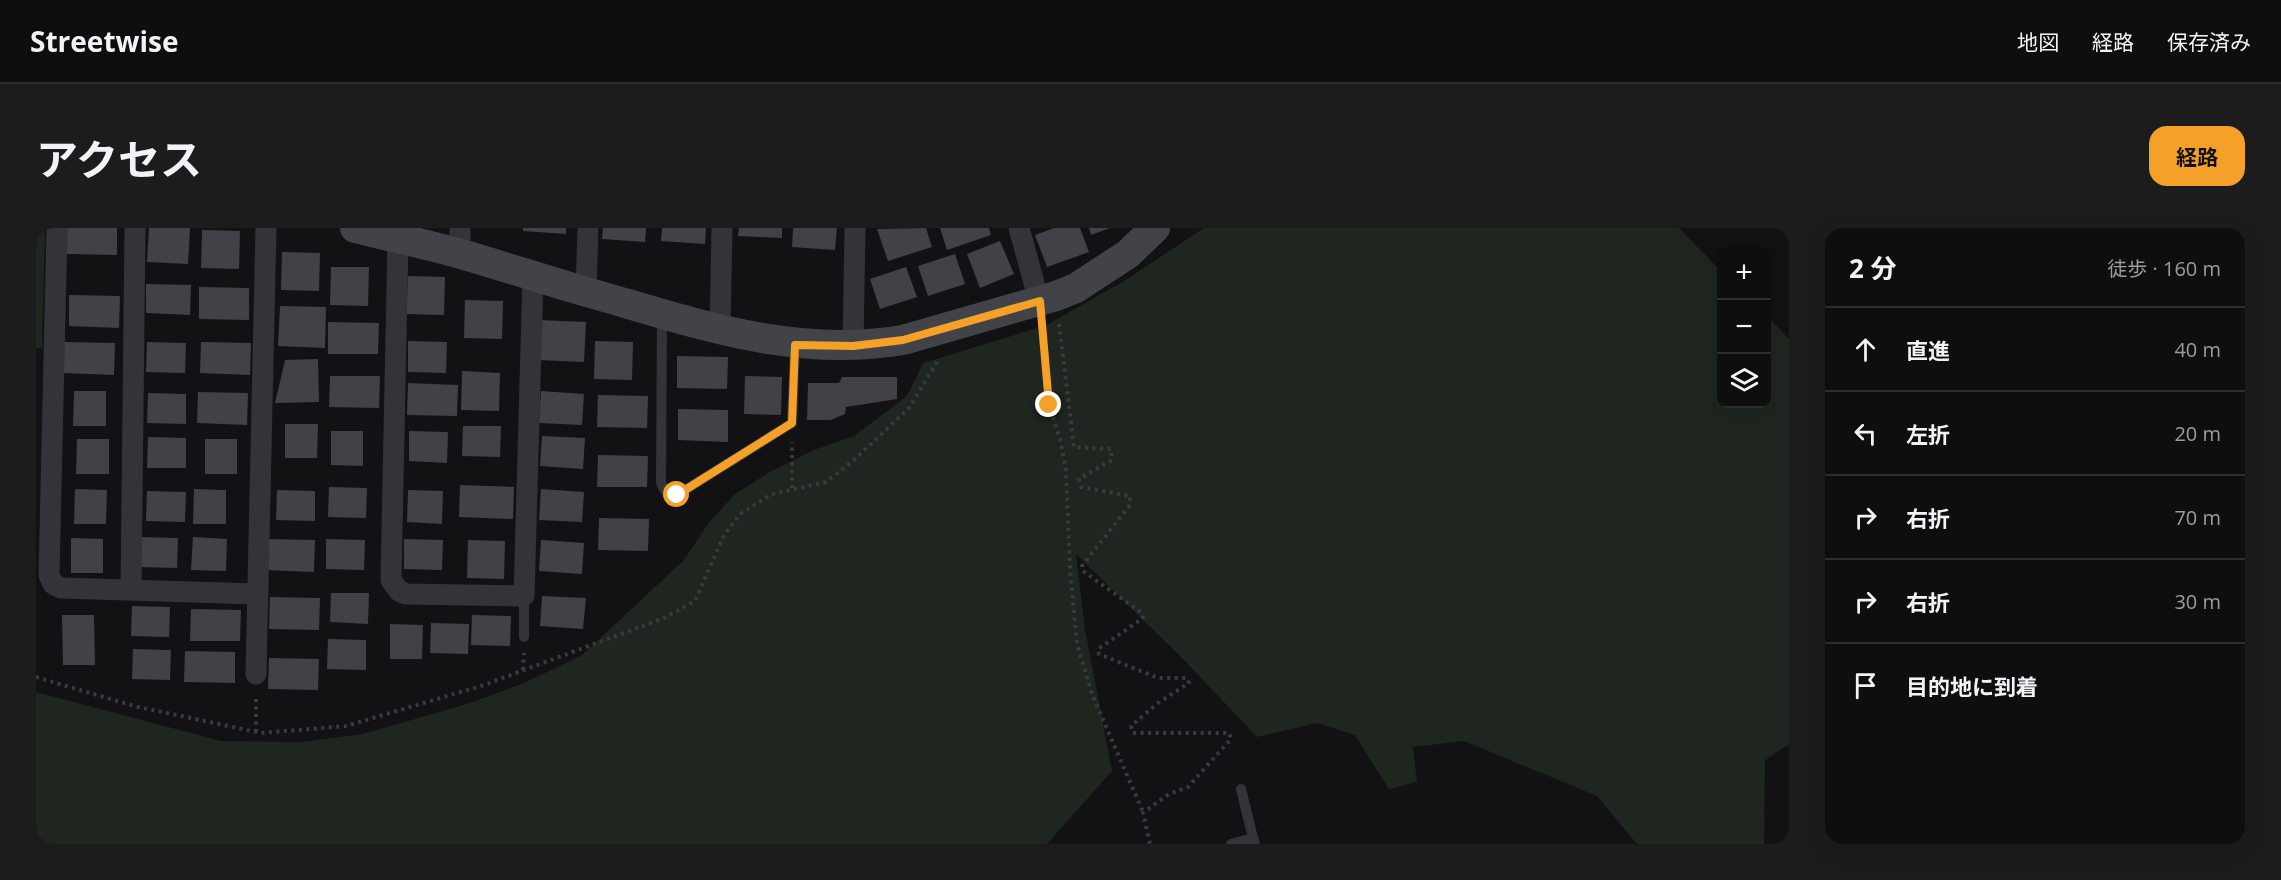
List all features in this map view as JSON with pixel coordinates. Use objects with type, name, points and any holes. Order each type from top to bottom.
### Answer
[{"type":"street","points":[[57,228],[49,575],[52,584],[61,588],[256,594]]},
{"type":"street","points":[[130,590],[135,228]]},
{"type":"street","points":[[256,674],[266,228]]},
{"type":"street","points":[[355,228],[398,239],[460,241],[533,276],[662,315],[720,329],[795,345],[853,346],[903,340],[1048,298],[1096,276],[1128,254],[1155,228]]},
{"type":"street","points":[[586,291],[588,228]]},
{"type":"street","points":[[720,329],[722,228]]},
{"type":"street","points":[[853,346],[855,228]]},
{"type":"street","points":[[1019,228],[1048,298]]},
{"type":"street","points":[[398,239],[391,580],[399,591],[406,594],[524,596],[533,276]]},
{"type":"lane","points":[[662,315],[663,489],[677,495],[792,423],[795,345]]},
{"type":"lane","points":[[524,596],[524,637]]},
{"type":"lane","points":[[1231,844],[1254,841],[1241,789]]},
{"type":"path","points":[[1048,298],[1074,447],[1111,449],[1112,460],[1079,479],[1081,487],[1130,496],[1130,505],[1082,566],[1083,571],[1142,613],[1143,618],[1098,649],[1099,654],[1158,678],[1187,678],[1189,683],[1158,703],[1131,726],[1133,733],[1229,733],[1231,739],[1188,787],[1169,794],[1143,813]]},
{"type":"path","points":[[1048,298],[1049,405],[1060,439],[1066,471],[1070,569],[1077,644],[1092,694],[1143,813],[1150,844]]},
{"type":"path","points":[[792,423],[792,488]]},
{"type":"path","points":[[256,674],[256,732]]},
{"type":"shaded area","points":[[36,228],[45,228],[42,348],[36,348]]},
{"type":"shaded area","points":[[1204,228],[1679,228],[1717,267],[1717,408],[1771,408],[1771,320],[1789,339],[1789,744],[1765,760],[1764,844],[1637,844],[1597,796],[1464,741],[1413,747],[1417,782],[1389,789],[1355,735],[1317,723],[1257,737],[1182,658],[1076,554],[1085,629],[1112,771],[1047,844],[36,844],[36,692],[221,741],[301,742],[363,734],[467,704],[524,683],[581,656],[684,560],[708,524],[734,495],[768,473],[814,450],[854,436],[907,396],[923,363],[1047,325],[1124,281]]},
{"type":"building","points":[[67,228],[117,228],[117,255],[67,254]]},
{"type":"building","points":[[149,228],[190,228],[188,264],[147,262]]},
{"type":"building","points":[[523,228],[566,228],[566,234],[523,231]]},
{"type":"building","points":[[603,228],[646,228],[645,242],[602,239]]},
{"type":"building","points":[[662,228],[706,228],[705,244],[661,241]]},
{"type":"building","points":[[739,228],[782,228],[782,238],[738,236]]},
{"type":"building","points":[[793,228],[837,228],[835,250],[792,247]]},
{"type":"building","points":[[926,228],[932,247],[888,261],[877,229]]},
{"type":"building","points":[[940,228],[989,228],[991,235],[947,250]]},
{"type":"building","points":[[1054,228],[1080,228],[1089,252],[1047,267],[1035,235]]},
{"type":"building","points":[[1089,228],[1110,228],[1091,235]]},
{"type":"building","points":[[202,230],[240,231],[239,269],[201,268]]},
{"type":"building","points":[[1000,241],[1014,274],[980,288],[967,254]]},
{"type":"building","points":[[282,252],[320,253],[319,291],[281,290]]},
{"type":"building","points":[[955,254],[965,284],[928,296],[918,266]]},
{"type":"building","points":[[331,267],[369,267],[368,306],[330,305]]},
{"type":"building","points":[[906,267],[917,297],[880,309],[870,279]]},
{"type":"building","points":[[408,276],[445,277],[444,315],[406,314]]},
{"type":"building","points":[[146,284],[191,285],[190,315],[146,313]]},
{"type":"building","points":[[199,287],[249,288],[249,320],[199,319]]},
{"type":"building","points":[[69,295],[120,296],[119,328],[69,326]]},
{"type":"building","points":[[465,300],[503,301],[502,339],[464,338]]},
{"type":"building","points":[[280,306],[326,307],[325,348],[278,346]]},
{"type":"building","points":[[539,320],[586,322],[584,362],[538,360]]},
{"type":"building","points":[[328,322],[379,323],[378,354],[328,354]]},
{"type":"building","points":[[408,341],[447,342],[446,373],[408,372]]},
{"type":"building","points":[[595,341],[633,342],[632,380],[594,379]]},
{"type":"building","points":[[64,342],[115,343],[114,375],[64,373]]},
{"type":"building","points":[[147,342],[186,343],[185,373],[146,372]]},
{"type":"building","points":[[201,342],[251,343],[250,375],[200,373]]},
{"type":"building","points":[[677,356],[728,357],[727,389],[677,388]]},
{"type":"building","points":[[318,359],[319,402],[275,403],[285,360]]},
{"type":"building","points":[[462,371],[500,373],[499,411],[461,410]]},
{"type":"building","points":[[330,376],[380,376],[379,408],[329,407]]},
{"type":"building","points":[[745,376],[782,377],[781,415],[744,414]]},
{"type":"building","points":[[842,377],[897,377],[897,399],[846,407],[845,414],[831,420],[807,420],[808,383],[839,383]]},
{"type":"building","points":[[408,383],[458,385],[457,416],[407,415]]},
{"type":"building","points":[[74,391],[106,391],[106,426],[73,426]]},
{"type":"building","points":[[541,391],[584,394],[582,425],[539,423]]},
{"type":"building","points":[[198,392],[248,393],[247,425],[197,423]]},
{"type":"building","points":[[148,393],[186,394],[186,424],[147,423]]},
{"type":"building","points":[[598,395],[648,396],[647,428],[597,427]]},
{"type":"building","points":[[678,409],[728,410],[728,442],[678,440]]},
{"type":"building","points":[[285,424],[318,424],[317,458],[285,458]]},
{"type":"building","points":[[463,426],[501,426],[500,457],[462,456]]},
{"type":"building","points":[[331,431],[363,431],[363,466],[331,465]]},
{"type":"building","points":[[409,431],[448,432],[447,463],[409,461]]},
{"type":"building","points":[[542,436],[585,438],[583,469],[540,466]]},
{"type":"building","points":[[148,437],[186,438],[186,468],[147,468]]},
{"type":"building","points":[[77,439],[109,439],[109,474],[76,474]]},
{"type":"building","points":[[205,439],[237,439],[237,474],[205,474]]},
{"type":"building","points":[[598,455],[648,456],[647,487],[597,487]]},
{"type":"building","points":[[460,485],[514,487],[513,519],[459,517]]},
{"type":"building","points":[[329,487],[367,488],[366,518],[328,517]]},
{"type":"building","points":[[75,489],[107,490],[106,524],[74,524]]},
{"type":"building","points":[[194,489],[226,490],[226,524],[193,524]]},
{"type":"building","points":[[541,489],[584,492],[582,522],[539,520]]},
{"type":"building","points":[[277,490],[315,491],[315,521],[276,520]]},
{"type":"building","points":[[408,490],[443,491],[442,524],[407,522]]},
{"type":"building","points":[[147,491],[186,492],[185,522],[146,521]]},
{"type":"building","points":[[599,518],[649,519],[648,551],[598,550]]},
{"type":"building","points":[[139,537],[178,538],[177,568],[139,567]]},
{"type":"building","points":[[193,537],[227,539],[226,571],[191,570]]},
{"type":"building","points":[[71,538],[103,539],[103,573],[71,573]]},
{"type":"building","points":[[265,539],[315,540],[314,572],[264,570]]},
{"type":"building","points":[[326,539],[365,540],[364,570],[326,569]]},
{"type":"building","points":[[404,539],[443,540],[442,570],[404,569]]},
{"type":"building","points":[[468,540],[505,541],[504,579],[467,578]]},
{"type":"building","points":[[541,540],[584,543],[582,574],[539,571]]},
{"type":"building","points":[[331,593],[369,593],[368,624],[330,622]]},
{"type":"building","points":[[542,596],[586,598],[583,629],[540,626]]},
{"type":"building","points":[[270,597],[320,598],[319,630],[269,629]]},
{"type":"building","points":[[132,606],[170,607],[169,637],[131,636]]},
{"type":"building","points":[[191,609],[241,610],[240,641],[190,641]]},
{"type":"building","points":[[62,615],[94,615],[95,665],[63,665]]},
{"type":"building","points":[[472,615],[511,616],[510,646],[471,645]]},
{"type":"building","points":[[431,623],[469,624],[468,654],[430,653]]},
{"type":"building","points":[[390,624],[423,625],[422,659],[390,659]]},
{"type":"building","points":[[328,639],[366,640],[366,670],[327,669]]},
{"type":"building","points":[[133,649],[171,650],[170,680],[132,679]]},
{"type":"building","points":[[185,651],[235,652],[235,683],[184,682]]},
{"type":"building","points":[[269,658],[319,659],[318,690],[268,689]]},
{"type":"route","points":[[677,495],[792,423],[795,345],[853,346],[903,340],[1040,301],[1049,405]]}]
